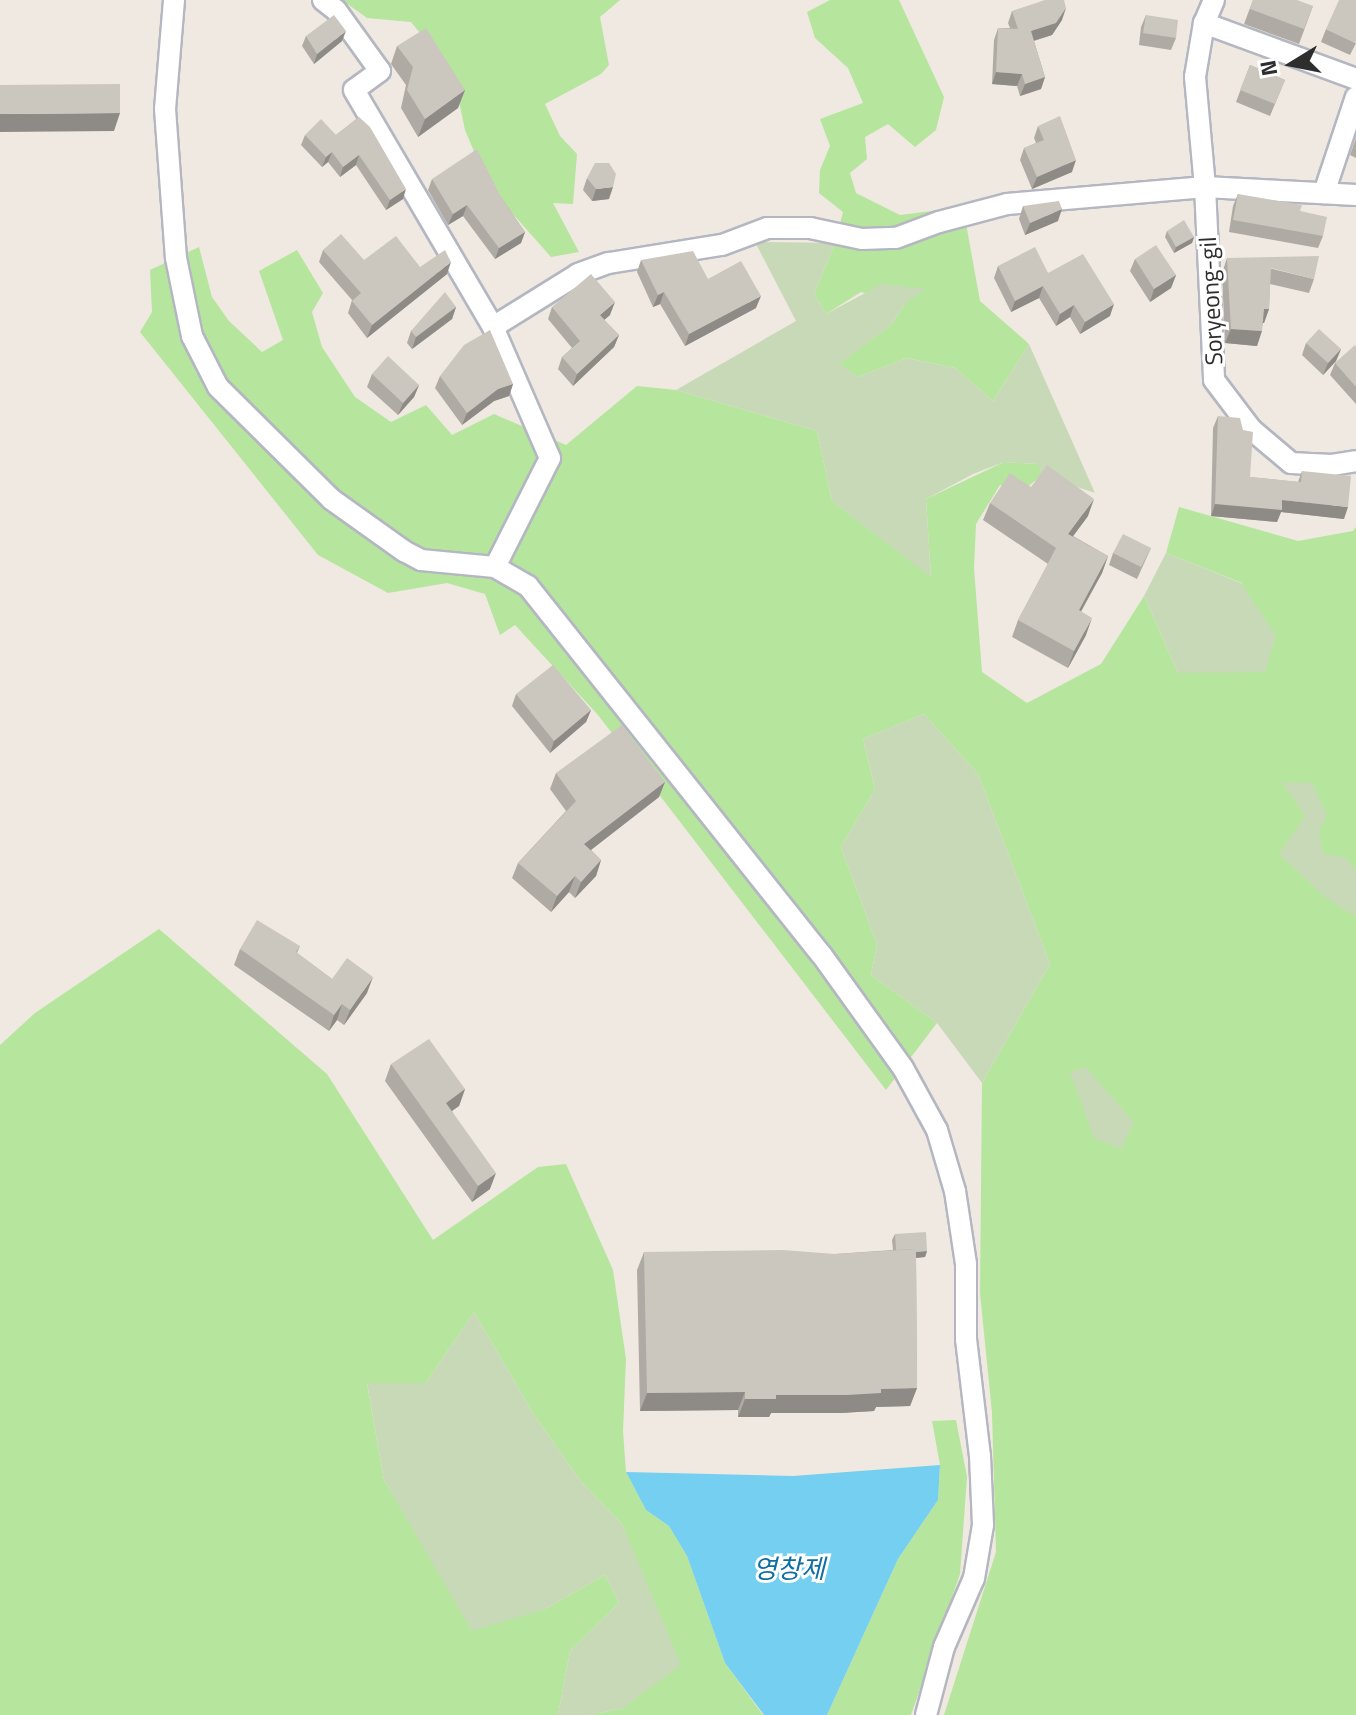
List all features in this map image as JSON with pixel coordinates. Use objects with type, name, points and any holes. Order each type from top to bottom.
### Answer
[{"type":"street","points":[[174,0],[165,109],[176,258],[192,336],[218,387],[331,499],[392,543],[421,560],[495,567],[528,586],[821,954],[903,1068],[937,1130],[955,1191],[966,1264],[966,1339],[980,1456],[983,1525],[974,1578],[944,1647],[926,1715]]},
{"type":"street","points":[[323,0],[336,10],[380,71],[354,90],[493,327],[550,458],[495,567]]},
{"type":"street","name":"Soryeong-gil","points":[[1214,0],[1204,23],[1195,77],[1205,187],[1214,380],[1252,430],[1291,463],[1332,465],[1356,461]]},
{"type":"street","points":[[1204,23],[1356,79]]},
{"type":"street","points":[[1324,193],[1356,97]]},
{"type":"street","points":[[493,327],[578,274],[609,263],[722,245],[767,228],[810,228],[862,239],[896,238],[939,222],[1007,204],[1205,187],[1356,195]]},
{"type":"green space","points":[[342,0],[620,0],[600,17],[609,65],[601,74],[545,104],[560,136],[577,154],[573,204],[553,203],[579,252],[551,257],[489,187],[465,130],[453,73],[411,22],[367,18]]},
{"type":"green space","points":[[830,0],[899,0],[944,97],[936,130],[915,147],[888,124],[865,137],[867,159],[850,173],[856,193],[900,215],[963,207],[980,301],[1029,344],[993,401],[955,368],[907,358],[858,377],[838,364],[891,325],[905,304],[861,292],[826,314],[814,294],[835,243],[843,212],[819,193],[820,170],[830,146],[820,119],[863,103],[848,68],[815,38],[807,12]]},
{"type":"green space","points":[[755,242],[835,243],[814,294],[826,314],[882,284],[925,289],[905,304],[891,325],[839,364],[858,377],[907,358],[955,368],[993,401],[1029,344],[1095,493],[1042,475],[1038,464],[1004,462],[973,474],[926,499],[931,577],[832,501],[817,431],[676,390],[796,321]]},
{"type":"green space","points":[[199,247],[212,297],[229,321],[262,352],[283,340],[259,271],[297,250],[323,293],[312,312],[322,347],[355,397],[391,422],[426,405],[452,435],[494,414],[566,445],[637,386],[676,390],[817,431],[832,501],[931,576],[926,499],[1004,462],[1039,464],[1042,475],[1020,493],[1000,485],[976,524],[974,568],[982,672],[1027,703],[1101,664],[1144,596],[1178,673],[1242,583],[1166,553],[1179,507],[1298,541],[1353,531],[1356,527],[1356,1715],[944,1715],[996,1552],[992,1413],[980,1293],[982,1083],[1050,964],[978,774],[924,714],[863,739],[875,789],[841,847],[877,945],[871,975],[937,1023],[886,1090],[598,715],[515,625],[500,635],[485,594],[447,583],[388,593],[318,555],[140,332],[152,312],[150,270]]},
{"type":"green space","points":[[1166,553],[1241,583],[1276,636],[1265,672],[1178,673],[1144,596]]},
{"type":"green space","points":[[924,714],[978,774],[1050,964],[982,1083],[937,1023],[871,975],[877,945],[841,847],[875,789],[863,739]]},
{"type":"green space","points":[[1282,782],[1312,783],[1327,815],[1319,832],[1323,854],[1345,857],[1356,870],[1356,917],[1325,897],[1279,854],[1305,816]]},
{"type":"green space","points":[[159,929],[327,1074],[433,1240],[538,1167],[566,1164],[613,1270],[626,1359],[623,1431],[626,1472],[646,1510],[669,1526],[687,1556],[725,1663],[763,1715],[590,1715],[623,1708],[648,1591],[622,1524],[582,1483],[534,1415],[474,1312],[426,1383],[367,1384],[384,1480],[415,1531],[545,1609],[605,1575],[619,1603],[570,1651],[558,1715],[0,1715],[0,1045],[35,1013]]},
{"type":"green space","points":[[1086,1067],[1134,1123],[1121,1149],[1094,1138],[1070,1072]]},
{"type":"green space","points":[[474,1312],[534,1415],[582,1483],[622,1524],[681,1665],[623,1708],[590,1715],[558,1715],[570,1651],[619,1603],[605,1575],[545,1609],[472,1631],[384,1480],[367,1383],[426,1383]]},
{"type":"green space","points":[[956,1420],[967,1477],[960,1574],[911,1715],[827,1715],[898,1559],[938,1500],[940,1465],[932,1421]]},
{"type":"water","name":"영창제","points":[[940,1465],[938,1500],[898,1559],[827,1715],[764,1715],[725,1663],[687,1556],[669,1526],[646,1510],[626,1472],[793,1476]]},
{"type":"building","points":[[1045,0],[1064,0],[1066,8],[1056,23],[1031,31],[1045,77],[1025,84],[1022,74],[996,72],[998,28],[1018,29],[1012,11]]},
{"type":"building","points":[[1253,0],[1297,0],[1313,6],[1304,29],[1250,9]]},
{"type":"building","points":[[1339,0],[1356,0],[1355,43],[1326,29]]},
{"type":"building","points":[[334,15],[346,31],[317,54],[306,36]]},
{"type":"building","points":[[1146,15],[1178,20],[1176,38],[1143,33]]},
{"type":"building","points":[[426,28],[465,90],[425,119],[407,90],[413,67],[397,46]]},
{"type":"building","points":[[1250,65],[1285,80],[1275,104],[1240,90]]},
{"type":"building","points":[[120,84],[120,113],[0,114],[0,85]]},
{"type":"building","points":[[1060,116],[1076,160],[1037,177],[1024,148],[1044,140],[1038,126]]},
{"type":"building","points":[[359,117],[370,127],[406,189],[390,200],[359,155],[343,167],[332,152],[326,157],[305,135],[321,119],[336,135]]},
{"type":"building","points":[[477,149],[501,197],[525,232],[499,248],[467,205],[453,214],[432,179]]},
{"type":"building","points":[[595,163],[609,163],[616,174],[613,187],[596,189],[587,178]]},
{"type":"building","points":[[1238,194],[1302,205],[1300,211],[1327,217],[1323,236],[1233,220]]},
{"type":"building","points":[[1059,201],[1062,209],[1030,223],[1023,206]]},
{"type":"building","points":[[1184,220],[1194,237],[1176,247],[1167,231]]},
{"type":"building","points":[[341,234],[364,260],[396,236],[420,267],[445,250],[451,262],[372,325],[352,301],[361,293],[323,250]]},
{"type":"building","points":[[1156,245],[1176,275],[1154,289],[1135,259]]},
{"type":"building","points":[[1035,247],[1048,273],[1083,254],[1114,304],[1085,322],[1074,305],[1060,314],[1043,286],[1015,301],[998,266]]},
{"type":"building","points":[[693,251],[708,279],[741,261],[761,296],[689,334],[664,292],[658,295],[641,260]]},
{"type":"building","points":[[1319,256],[1314,279],[1271,268],[1269,309],[1264,309],[1262,331],[1231,329],[1227,258]]},
{"type":"building","points":[[591,274],[615,302],[600,315],[619,335],[577,374],[562,357],[580,341],[552,307]]},
{"type":"building","points":[[445,292],[456,307],[416,337],[411,331]]},
{"type":"building","points":[[1319,329],[1341,349],[1328,363],[1306,343]]},
{"type":"building","points":[[490,330],[513,384],[498,389],[467,413],[440,376],[464,345]]},
{"type":"building","points":[[1356,347],[1356,387],[1335,363]]},
{"type":"building","points":[[388,356],[419,385],[403,403],[372,374]]},
{"type":"building","points":[[1218,416],[1240,418],[1243,430],[1253,432],[1250,477],[1301,482],[1302,471],[1351,476],[1348,507],[1282,500],[1282,510],[1215,504]]},
{"type":"building","points":[[1047,465],[1094,499],[1068,534],[1108,556],[1079,610],[1092,618],[1074,651],[1018,620],[1056,548],[990,503],[1010,473],[1031,487]]},
{"type":"building","points":[[1123,534],[1151,548],[1141,567],[1113,553]]},
{"type":"building","points":[[553,665],[591,710],[554,741],[516,694]]},
{"type":"building","points":[[622,725],[665,782],[584,844],[601,860],[581,882],[575,876],[557,896],[518,863],[576,801],[556,773]]},
{"type":"building","points":[[257,920],[300,946],[296,952],[332,979],[347,958],[373,977],[350,1010],[342,1004],[334,1015],[240,949]]},
{"type":"building","points":[[429,1039],[465,1089],[446,1103],[496,1173],[478,1186],[391,1064]]},
{"type":"building","points":[[926,1232],[927,1251],[896,1250],[895,1234]]},
{"type":"building","points":[[916,1249],[917,1388],[881,1389],[881,1393],[847,1395],[776,1395],[776,1399],[745,1399],[745,1392],[647,1393],[644,1252],[783,1250],[835,1254]]}]
